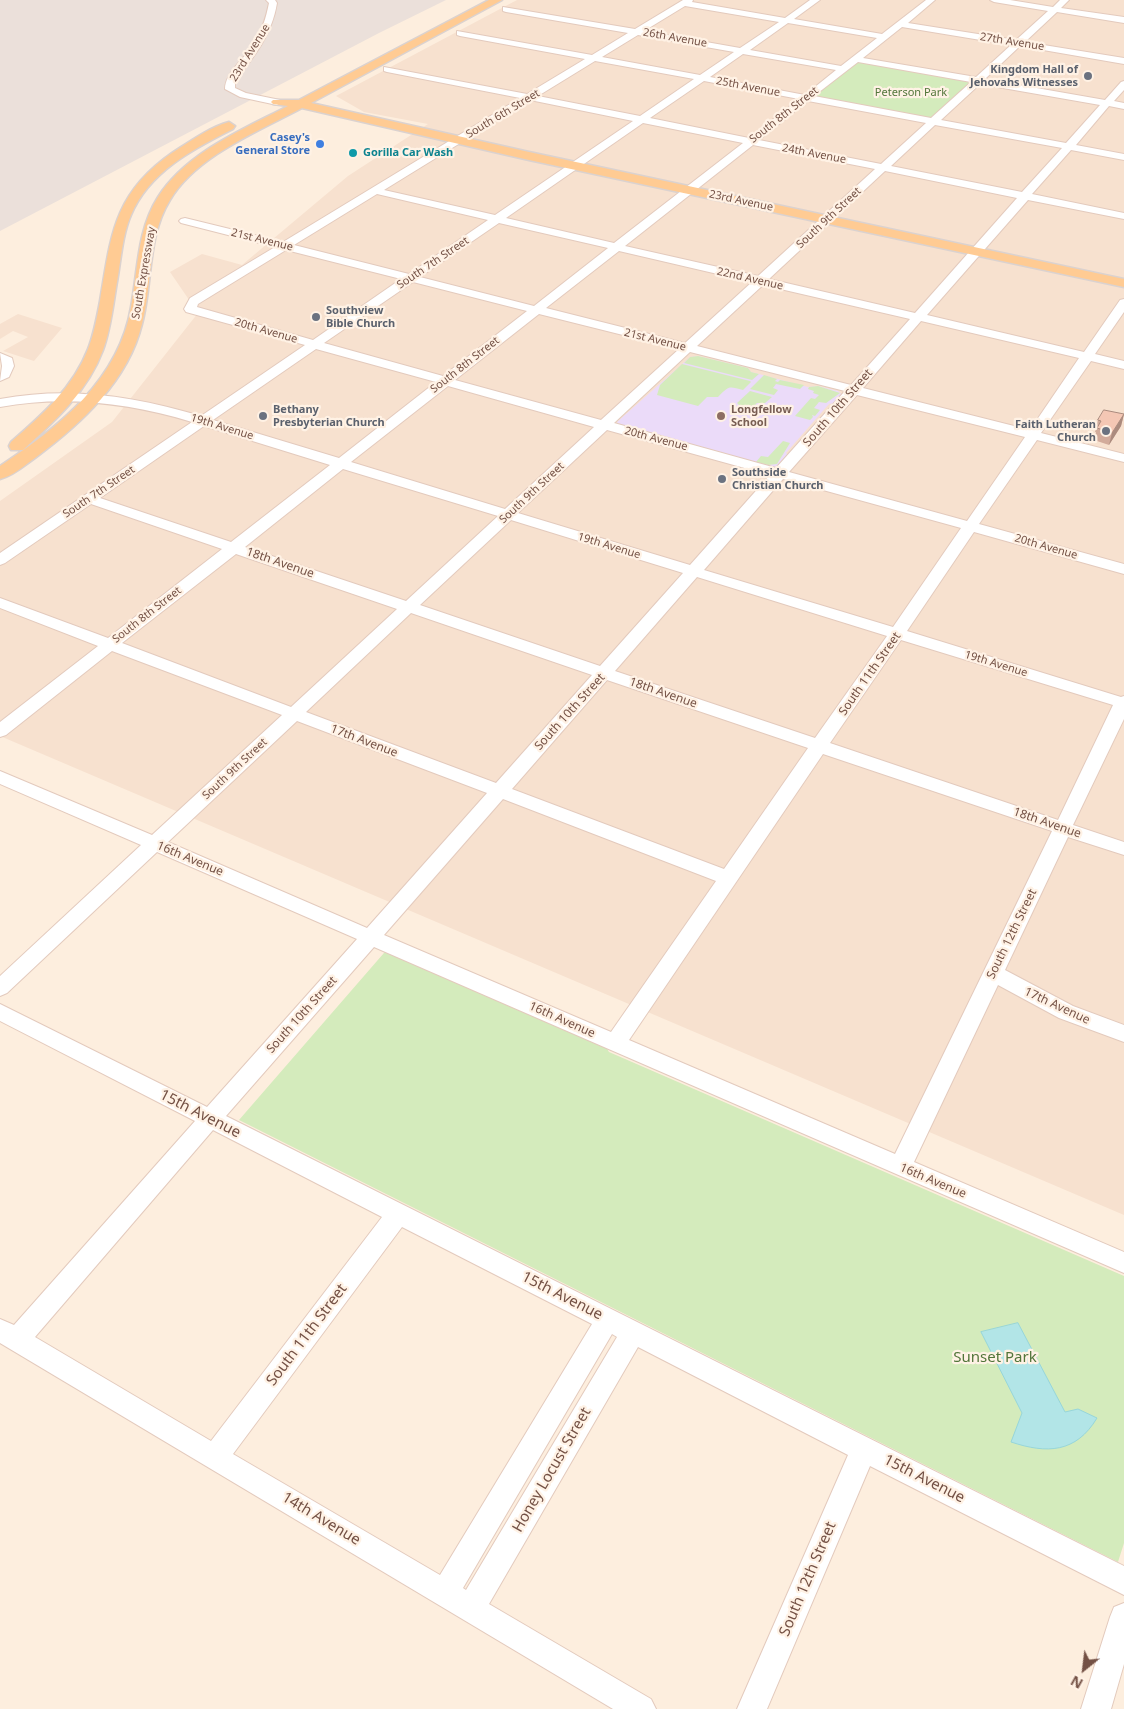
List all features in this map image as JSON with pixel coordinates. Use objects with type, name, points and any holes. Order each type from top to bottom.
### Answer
[{"type":"main road","name":"South Expressway","points":[[262,117],[297,106],[497,0]]},
{"type":"main road","name":"South Expressway","points":[[0,474],[63,427],[92,398],[115,370],[132,336],[150,231],[165,196],[187,172],[262,117],[277,102],[294,92]]},
{"type":"main road","points":[[323,92],[317,97],[315,103],[333,111]]},
{"type":"main road","name":"23rd Avenue","points":[[277,102],[333,111],[575,166],[1124,283]]},
{"type":"main road","name":"23rd Avenue","points":[[297,106],[319,112],[358,118]]},
{"type":"main road","points":[[262,117],[319,112]]},
{"type":"main road","points":[[0,459],[32,433],[68,397],[83,375],[96,350],[120,226],[132,200],[149,180],[174,158],[202,140],[244,119]]},
{"type":"street","name":"23rd Avenue","points":[[270,0],[273,3],[272,17],[260,40],[230,81],[230,89],[243,95],[277,102]]},
{"type":"street","name":"South 7th Street","points":[[0,560],[816,0]]},
{"type":"street","name":"South 8th Street","points":[[0,730],[930,0]]},
{"type":"street","points":[[994,0],[1124,20]]},
{"type":"street","name":"South 9th Street","points":[[0,988],[604,425],[1065,0]]},
{"type":"street","points":[[687,1],[884,37]]},
{"type":"street","name":"South 6th Street","points":[[190,307],[194,301],[687,1]]},
{"type":"street","name":"26th Avenue","points":[[506,9],[844,69]]},
{"type":"street","name":"27th Avenue","points":[[900,24],[1124,61]]},
{"type":"street","name":"25th Avenue","points":[[460,33],[1124,158]]},
{"type":"street","points":[[856,59],[1124,106]]},
{"type":"street","name":"24th Avenue","points":[[387,69],[1124,216]]},
{"type":"street","name":"South 10th Street","points":[[9,1335],[210,1119],[1124,84]]},
{"type":"street","name":"22nd Avenue","points":[[376,191],[1124,365]]},
{"type":"street","name":"21st Avenue","points":[[185,221],[1124,458]]},
{"type":"street","name":"South 11th Street","points":[[615,1043],[1089,357],[1124,303]]},
{"type":"street","name":"20th Avenue","points":[[190,307],[198,312],[314,345],[1124,569]]},
{"type":"street","points":[[0,357],[8,361],[9,365],[0,378]]},
{"type":"street","points":[[0,403],[27,398],[92,398]]},
{"type":"street","name":"19th Avenue","points":[[92,398],[153,407],[202,421],[1124,702]]},
{"type":"street","name":"18th Avenue","points":[[89,499],[1124,849]]},
{"type":"street","name":"17th Avenue","points":[[0,603],[729,878]]},
{"type":"street","name":"South 12th Street","points":[[900,1167],[1124,702]]},
{"type":"street","name":"16th Avenue","points":[[0,777],[1124,1263]]},
{"type":"street","name":"17th Avenue","points":[[993,973],[1066,1012],[1124,1034]]},
{"type":"street","name":"15th Avenue","points":[[0,1012],[1124,1581]]},
{"type":"street","name":"South 11th Street","points":[[216,1456],[398,1214]]},
{"type":"street","points":[[445,1593],[608,1319]]},
{"type":"street","name":"Honey Locust Street","points":[[471,1608],[633,1332]]},
{"type":"street","name":"14th Avenue","points":[[9,1335],[640,1709]]},
{"type":"street","name":"South 12th Street","points":[[752,1709],[864,1448]]},
{"type":"street","points":[[1096,1709],[1124,1617]]},
{"type":"shaded area","points":[[0,0],[446,0],[379,33],[0,231]]},
{"type":"shaded area","points":[[517,0],[1124,0],[1124,1215],[0,736],[0,501],[112,422],[198,313],[170,272],[202,254],[242,265],[348,176],[428,124],[364,112],[336,96]]},
{"type":"shaded area","points":[[18,314],[62,328],[34,361],[3,351],[28,337],[13,331],[0,339],[0,324]]},
{"type":"shaded area","name":"Longfellow School","points":[[698,356],[748,368],[751,372],[808,387],[818,386],[838,391],[842,395],[835,403],[829,404],[786,453],[789,456],[775,467],[769,467],[618,424],[617,422],[690,357]]},
{"type":"green space","name":"Peterson Park","points":[[856,59],[978,81],[933,122],[806,98]]},
{"type":"green space","points":[[698,356],[748,368],[751,372],[759,374],[752,380],[684,363],[690,357]]},
{"type":"green space","points":[[682,364],[751,382],[743,390],[729,388],[718,397],[707,397],[698,406],[657,395],[660,385]]},
{"type":"green space","points":[[764,375],[777,379],[775,381],[778,382],[780,380],[804,385],[800,389],[776,384],[773,388],[778,390],[774,395],[750,389]]},
{"type":"green space","points":[[818,386],[840,393],[826,403],[819,402],[814,408],[820,410],[815,416],[812,415],[813,417],[810,420],[795,416],[811,398],[815,399],[819,395],[808,389],[809,387]]},
{"type":"green space","points":[[750,391],[772,397],[765,403],[757,403],[753,407],[755,409],[740,406],[737,403]]},
{"type":"green space","points":[[783,441],[790,443],[777,464],[768,465],[756,462],[761,456],[768,457]]},
{"type":"green space","name":"Sunset Park","points":[[390,946],[600,1037],[609,1052],[1124,1276],[1124,1543],[1118,1562],[239,1120]]},
{"type":"water","points":[[1018,1323],[1065,1412],[1078,1409],[1097,1418],[1089,1430],[1080,1438],[1060,1448],[1037,1448],[1011,1442],[1022,1413],[981,1332]]},
{"type":"building","points":[[1104,410],[1124,414],[1112,433],[1097,428],[1101,421],[1098,420]]},
{"type":"place","name":"Kingdom Hall of Jehovahs Witnesses","points":[[1088,76]]},
{"type":"place","name":"Casey's General Store","points":[[320,144]]},
{"type":"place","name":"Gorilla Car Wash","points":[[353,153]]},
{"type":"place","name":"Southview Bible Church","points":[[316,317]]},
{"type":"place","name":"Bethany Presbyterian Church","points":[[263,416]]},
{"type":"place","name":"Longfellow School","points":[[721,416]]},
{"type":"place","name":"Faith Lutheran Church","points":[[1106,431]]},
{"type":"place","name":"Southside Christian Church","points":[[722,479]]}]
